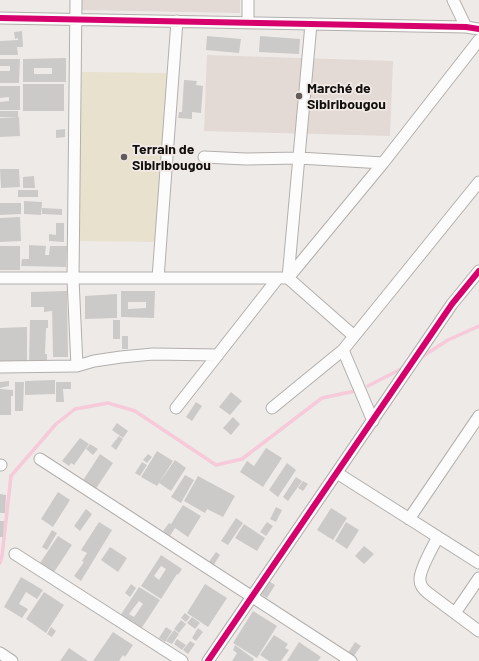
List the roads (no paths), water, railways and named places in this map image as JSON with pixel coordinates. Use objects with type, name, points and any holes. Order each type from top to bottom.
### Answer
[{"type":"street","points":[[76,0],[73,279],[77,366]]},
{"type":"street","points":[[248,0],[248,22]]},
{"type":"street","points":[[454,0],[466,27]]},
{"type":"street","points":[[0,18],[466,27],[479,29]]},
{"type":"street","points":[[158,278],[177,21]]},
{"type":"street","points":[[283,278],[299,158],[311,24]]},
{"type":"street","points":[[176,408],[218,355],[383,162],[479,40]]},
{"type":"street","points":[[204,157],[246,159],[299,158],[383,162]]},
{"type":"street","points":[[272,408],[343,350],[479,182]]},
{"type":"street","points":[[208,661],[452,304],[479,270]]},
{"type":"street","points":[[0,278],[283,278],[354,336]]},
{"type":"street","points":[[343,350],[373,421]]},
{"type":"street","points":[[0,367],[77,366],[94,361],[153,354],[218,355]]},
{"type":"street","points":[[409,519],[479,416]]},
{"type":"street","points":[[40,459],[351,661]]},
{"type":"street","points":[[337,473],[479,563]]},
{"type":"street","points":[[438,537],[424,566],[420,580],[422,588],[479,631]]},
{"type":"street","points":[[15,554],[182,661]]},
{"type":"street","points":[[455,613],[479,578]]},
{"type":"street","points":[[0,653],[12,661]]},
{"type":"waterway","points":[[420,358],[448,340],[479,326]]},
{"type":"waterway","points":[[368,386],[405,367]]},
{"type":"waterway","points":[[0,563],[11,476],[56,424],[75,409],[108,403],[135,411],[216,465],[242,459],[322,398],[355,391]]},
{"type":"place","name":"Marché de Sibiribougou","points":[[299,96]]},
{"type":"place","name":"Terrain de Sibiribougou","points":[[124,157]]}]
